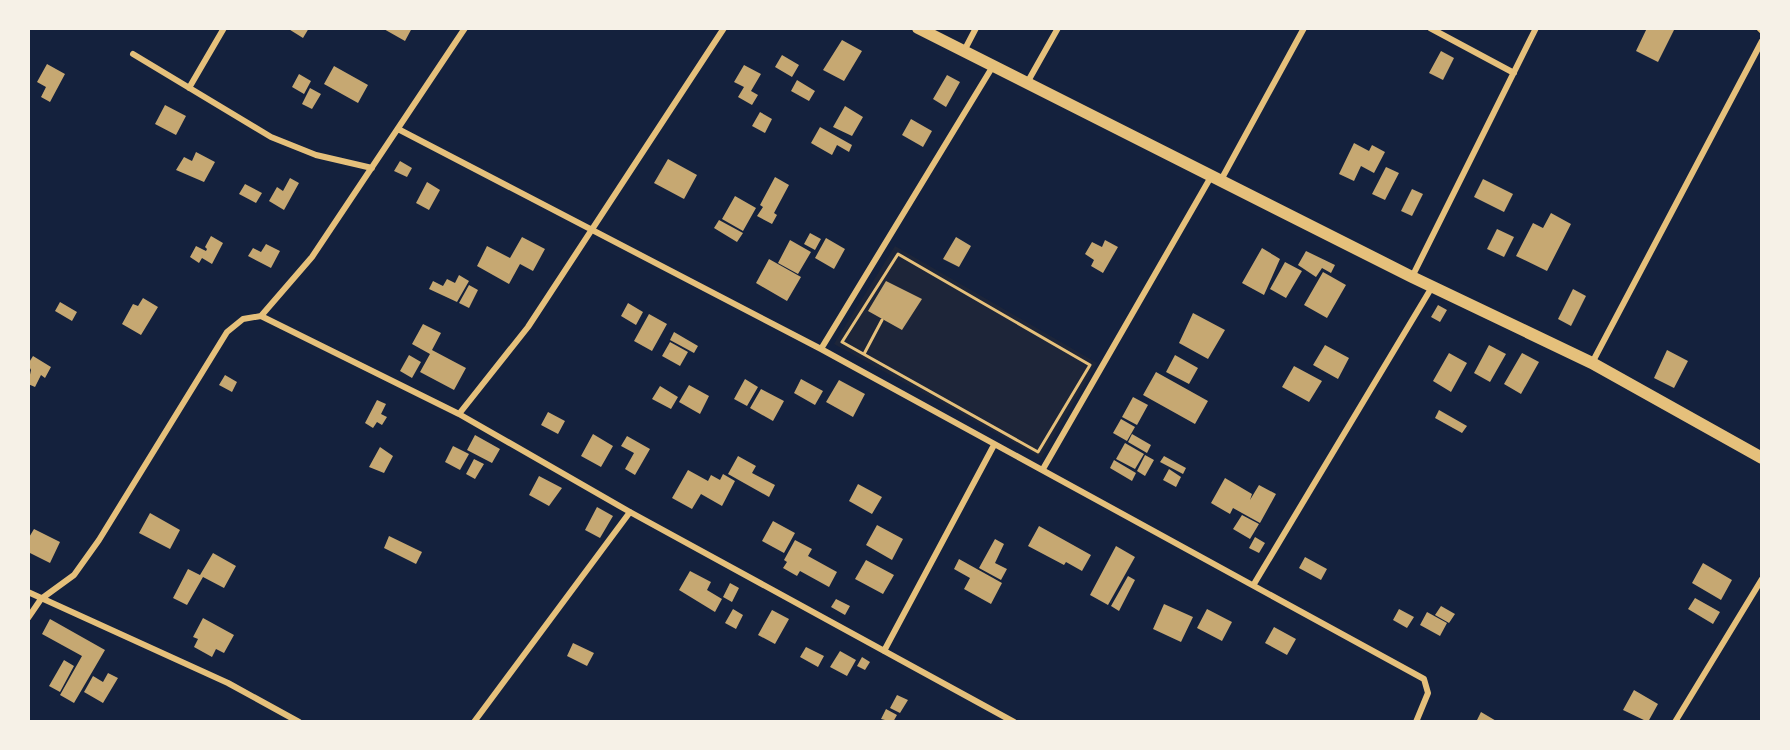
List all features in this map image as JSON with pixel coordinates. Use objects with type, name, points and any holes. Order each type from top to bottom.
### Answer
[{"type":"main road","points":[[918,28],[1432,287],[1592,363],[1761,458]]},
{"type":"street","points":[[189,88],[224,28]]},
{"type":"street","points":[[261,316],[312,257],[465,28]]},
{"type":"street","points":[[459,414],[528,327],[724,28]]},
{"type":"street","points":[[964,51],[976,28]]},
{"type":"street","points":[[1027,84],[1058,28]]},
{"type":"street","points":[[1043,469],[1304,28]]},
{"type":"street","points":[[1430,28],[1514,73]]},
{"type":"street","points":[[1412,277],[1536,28]]},
{"type":"street","points":[[1592,363],[1761,41]]},
{"type":"street","points":[[134,54],[271,137],[316,154],[372,168]]},
{"type":"street","points":[[820,349],[993,66]]},
{"type":"street","points":[[398,129],[820,349],[1254,584],[1424,679],[1428,693],[1416,722]]},
{"type":"street","points":[[1254,584],[1432,287]]},
{"type":"street","points":[[28,618],[41,599],[74,575],[99,540],[227,333],[243,319],[261,316],[459,414],[630,512],[1014,722]]},
{"type":"street","points":[[884,651],[994,445]]},
{"type":"street","points":[[474,722],[630,512]]},
{"type":"street","points":[[1675,722],[1761,579]]},
{"type":"street","points":[[28,592],[228,682],[299,722]]},
{"type":"path","points":[[898,254],[1090,365],[1038,452],[864,354],[843,342],[898,254]]},
{"type":"path","points":[[864,354],[882,320]]},
{"type":"shaded area","points":[[895,246],[1097,363],[1041,458],[834,344]]},
{"type":"building","points":[[287,28],[309,28],[303,38]]},
{"type":"building","points":[[382,28],[412,28],[405,41]]},
{"type":"building","points":[[1647,28],[1675,28],[1658,62],[1636,51]]},
{"type":"building","points":[[842,40],[862,51],[844,81],[823,70]]},
{"type":"building","points":[[1441,51],[1454,58],[1443,80],[1429,73]]},
{"type":"building","points":[[782,55],[799,65],[792,77],[775,67]]},
{"type":"building","points":[[47,64],[65,74],[50,102],[41,97],[46,87],[37,82]]},
{"type":"building","points":[[744,65],[761,74],[751,91],[758,95],[752,105],[738,97],[744,87],[734,82]]},
{"type":"building","points":[[334,66],[368,85],[358,103],[324,84]]},
{"type":"building","points":[[299,74],[311,81],[304,94],[292,87]]},
{"type":"building","points":[[947,75],[960,82],[946,107],[933,99]]},
{"type":"building","points":[[797,80],[815,91],[809,101],[791,91]]},
{"type":"building","points":[[310,88],[321,94],[312,109],[302,104]]},
{"type":"building","points":[[165,105],[186,116],[176,135],[155,124]]},
{"type":"building","points":[[845,106],[863,117],[852,136],[833,127]]},
{"type":"building","points":[[760,112],[772,119],[765,133],[752,126]]},
{"type":"building","points":[[911,119],[932,131],[923,147],[902,135]]},
{"type":"building","points":[[820,127],[852,145],[849,152],[837,145],[832,155],[811,143]]},
{"type":"building","points":[[1354,143],[1369,151],[1372,145],[1385,152],[1374,173],[1361,166],[1354,181],[1339,174]]},
{"type":"building","points":[[196,152],[215,162],[204,182],[176,170],[184,157],[192,161]]},
{"type":"building","points":[[668,159],[697,175],[684,199],[654,183]]},
{"type":"building","points":[[400,161],[412,168],[407,177],[394,171]]},
{"type":"building","points":[[1386,167],[1399,173],[1385,200],[1372,194]]},
{"type":"building","points":[[775,177],[789,185],[774,213],[777,215],[772,224],[757,216],[763,207],[760,205]]},
{"type":"building","points":[[290,178],[299,183],[284,210],[269,201],[277,187],[283,191]]},
{"type":"building","points":[[1483,179],[1513,194],[1504,212],[1474,197]]},
{"type":"building","points":[[427,182],[440,190],[429,210],[416,203]]},
{"type":"building","points":[[245,184],[262,193],[256,203],[239,194]]},
{"type":"building","points":[[1412,189],[1423,194],[1412,216],[1401,211]]},
{"type":"building","points":[[735,196],[756,208],[743,231],[722,219]]},
{"type":"building","points":[[1551,213],[1571,224],[1547,271],[1516,256],[1533,223],[1543,228]]},
{"type":"building","points":[[719,220],[743,233],[737,242],[714,228]]},
{"type":"building","points":[[1497,229],[1514,237],[1504,257],[1487,249]]},
{"type":"building","points":[[810,233],[821,239],[815,250],[804,244]]},
{"type":"building","points":[[211,236],[223,243],[212,264],[202,258],[199,263],[190,257],[196,246],[206,251],[205,247]]},
{"type":"building","points":[[522,237],[545,249],[533,271],[520,264],[509,284],[477,266],[487,246],[510,258]]},
{"type":"building","points":[[956,237],[971,246],[959,267],[943,259]]},
{"type":"building","points":[[826,238],[845,249],[834,269],[815,258]]},
{"type":"building","points":[[790,240],[811,252],[798,274],[778,263]]},
{"type":"building","points":[[1105,240],[1118,247],[1103,273],[1091,266],[1094,260],[1085,254],[1092,242],[1102,247]]},
{"type":"building","points":[[266,244],[280,251],[271,268],[248,256],[253,248],[261,252]]},
{"type":"building","points":[[1262,248],[1280,259],[1264,295],[1242,283]]},
{"type":"building","points":[[1306,251],[1335,265],[1331,273],[1322,268],[1316,277],[1298,265]]},
{"type":"building","points":[[769,259],[801,277],[787,301],[756,283]]},
{"type":"building","points":[[1285,262],[1302,271],[1286,298],[1270,289]]},
{"type":"building","points":[[1323,272],[1346,285],[1327,318],[1304,305]]},
{"type":"building","points":[[459,275],[469,281],[457,302],[429,289],[433,281],[443,286],[447,279],[455,283]]},
{"type":"building","points":[[886,281],[922,299],[902,330],[868,311]]},
{"type":"building","points":[[469,285],[478,290],[469,308],[459,303]]},
{"type":"building","points":[[1573,289],[1586,296],[1571,326],[1558,319]]},
{"type":"building","points":[[143,298],[158,307],[141,335],[122,324],[133,304],[138,306]]},
{"type":"building","points":[[60,302],[77,312],[72,321],[55,311]]},
{"type":"building","points":[[628,303],[643,312],[636,325],[621,316]]},
{"type":"building","points":[[1438,305],[1447,310],[1440,322],[1431,317]]},
{"type":"building","points":[[1193,313],[1225,330],[1208,359],[1179,343]]},
{"type":"building","points":[[649,314],[667,324],[652,351],[634,341]]},
{"type":"building","points":[[423,324],[441,333],[432,350],[466,368],[454,390],[420,372],[430,354],[412,344]]},
{"type":"building","points":[[674,332],[698,346],[694,353],[670,340]]},
{"type":"building","points":[[670,342],[688,352],[680,366],[662,356]]},
{"type":"building","points":[[1325,345],[1349,358],[1338,379],[1313,365]]},
{"type":"building","points":[[1489,345],[1506,354],[1490,382],[1474,373]]},
{"type":"building","points":[[1667,350],[1688,361],[1674,388],[1654,378]]},
{"type":"building","points":[[1449,353],[1467,363],[1451,392],[1433,381]]},
{"type":"building","points":[[1522,353],[1539,362],[1521,394],[1504,384]]},
{"type":"building","points":[[409,355],[421,362],[412,378],[400,371]]},
{"type":"building","points":[[1175,355],[1198,368],[1189,384],[1166,372]]},
{"type":"building","points":[[33,356],[51,367],[45,378],[41,375],[35,387],[28,384],[31,370],[28,364]]},
{"type":"building","points":[[1294,366],[1322,381],[1309,402],[1282,387]]},
{"type":"building","points":[[1156,372],[1208,401],[1195,424],[1143,395]]},
{"type":"building","points":[[225,375],[237,382],[232,392],[219,385]]},
{"type":"building","points":[[745,379],[758,387],[747,406],[734,399]]},
{"type":"building","points":[[801,379],[823,391],[815,405],[794,393]]},
{"type":"building","points":[[839,380],[865,394],[853,417],[826,402]]},
{"type":"building","points":[[689,385],[709,396],[700,414],[679,402]]},
{"type":"building","points":[[660,386],[678,397],[671,409],[652,399]]},
{"type":"building","points":[[761,389],[784,401],[773,421],[750,408]]},
{"type":"building","points":[[1133,397],[1148,405],[1137,425],[1122,417]]},
{"type":"building","points":[[377,400],[386,404],[381,414],[387,417],[382,425],[377,422],[373,428],[365,423]]},
{"type":"building","points":[[1439,410],[1467,426],[1462,433],[1435,418]]},
{"type":"building","points":[[548,412],[565,421],[558,434],[541,425]]},
{"type":"building","points":[[1121,419],[1135,427],[1127,441],[1113,433]]},
{"type":"building","points":[[593,434],[613,446],[601,467],[581,456]]},
{"type":"building","points":[[1132,434],[1151,445],[1147,453],[1128,442]]},
{"type":"building","points":[[475,435],[500,449],[492,463],[467,450]]},
{"type":"building","points":[[627,436],[650,449],[635,475],[625,469],[634,453],[621,446]]},
{"type":"building","points":[[1125,443],[1144,454],[1135,469],[1116,459]]},
{"type":"building","points":[[453,446],[469,454],[460,470],[445,462]]},
{"type":"building","points":[[380,447],[393,456],[384,473],[369,467]]},
{"type":"building","points":[[1145,455],[1154,460],[1145,476],[1137,471]]},
{"type":"building","points":[[738,456],[756,466],[752,473],[775,485],[769,497],[728,474]]},
{"type":"building","points":[[1164,456],[1186,468],[1183,474],[1160,462]]},
{"type":"building","points":[[474,459],[484,464],[475,479],[466,474]]},
{"type":"building","points":[[1114,460],[1136,473],[1132,481],[1110,468]]},
{"type":"building","points":[[1169,469],[1181,477],[1176,487],[1163,480]]},
{"type":"building","points":[[688,470],[708,481],[711,475],[720,480],[723,474],[735,481],[722,506],[701,494],[692,509],[672,498]]},
{"type":"building","points":[[539,476],[562,488],[549,506],[529,495]]},
{"type":"building","points":[[1225,478],[1252,494],[1250,500],[1259,485],[1276,494],[1260,523],[1233,508],[1230,514],[1211,503]]},
{"type":"building","points":[[858,484],[882,497],[872,514],[849,501]]},
{"type":"building","points":[[597,507],[613,516],[600,538],[585,530]]},
{"type":"building","points":[[150,513],[180,530],[170,549],[139,533]]},
{"type":"building","points":[[1242,515],[1259,524],[1250,539],[1233,529]]},
{"type":"building","points":[[773,521],[795,533],[784,553],[762,541]]},
{"type":"building","points":[[877,525],[903,539],[892,560],[866,545]]},
{"type":"building","points":[[1039,526],[1091,555],[1082,571],[1066,562],[1064,565],[1028,546]]},
{"type":"building","points":[[34,529],[60,542],[50,563],[28,552],[28,539]]},
{"type":"building","points":[[389,536],[422,552],[416,564],[384,548]]},
{"type":"building","points":[[1255,537],[1265,543],[1259,553],[1249,548]]},
{"type":"building","points":[[995,539],[1004,544],[995,563],[1007,569],[1001,580],[979,568]]},
{"type":"building","points":[[795,540],[812,549],[808,556],[837,572],[829,587],[800,571],[797,576],[783,568],[787,562],[784,560]]},
{"type":"building","points":[[1116,546],[1135,557],[1108,605],[1090,595]]},
{"type":"building","points":[[213,553],[236,566],[224,588],[203,577],[187,605],[173,598],[188,569],[200,575]]},
{"type":"building","points":[[1305,557],[1327,569],[1321,580],[1299,568]]},
{"type":"building","points":[[959,559],[1002,583],[991,604],[964,589],[970,578],[954,569]]},
{"type":"building","points":[[866,560],[894,575],[883,594],[855,579]]},
{"type":"building","points":[[1703,563],[1732,580],[1721,600],[1692,583]]},
{"type":"building","points":[[690,571],[711,582],[707,590],[722,599],[715,612],[679,590]]},
{"type":"building","points":[[1128,576],[1135,580],[1119,611],[1111,606]]},
{"type":"building","points":[[730,583],[739,588],[732,602],[723,597]]},
{"type":"building","points":[[1695,598],[1720,612],[1713,624],[1688,609]]},
{"type":"building","points":[[836,599],[850,606],[845,615],[831,607]]},
{"type":"building","points":[[1164,604],[1193,617],[1181,642],[1153,629]]},
{"type":"building","points":[[1441,606],[1455,614],[1449,623],[1435,615]]},
{"type":"building","points":[[733,609],[743,615],[736,629],[725,623]]},
{"type":"building","points":[[1207,609],[1232,622],[1222,641],[1197,628]]},
{"type":"building","points":[[1399,609],[1414,617],[1407,628],[1393,620]]},
{"type":"building","points":[[772,610],[789,619],[775,644],[758,635]]},
{"type":"building","points":[[1427,612],[1447,623],[1440,636],[1420,625]]},
{"type":"building","points":[[203,618],[234,635],[224,653],[216,649],[212,657],[194,647],[198,639],[193,637]]},
{"type":"building","points":[[50,619],[105,650],[74,703],[60,695],[82,656],[42,634]]},
{"type":"building","points":[[1274,627],[1296,639],[1287,655],[1265,643]]},
{"type":"building","points":[[573,643],[594,653],[587,666],[567,656]]},
{"type":"building","points":[[806,647],[824,656],[818,667],[800,657]]},
{"type":"building","points":[[840,651],[856,660],[847,676],[830,667]]},
{"type":"building","points":[[862,657],[870,662],[865,670],[857,666]]},
{"type":"building","points":[[64,660],[74,666],[60,692],[49,686]]},
{"type":"building","points":[[108,673],[118,678],[103,703],[84,692],[93,676],[103,682]]},
{"type":"building","points":[[1634,690],[1658,704],[1648,722],[1623,710]]},
{"type":"building","points":[[897,695],[908,700],[900,713],[890,708]]},
{"type":"building","points":[[886,709],[897,715],[893,722],[881,719]]},
{"type":"building","points":[[1481,712],[1498,722],[1476,722]]}]
